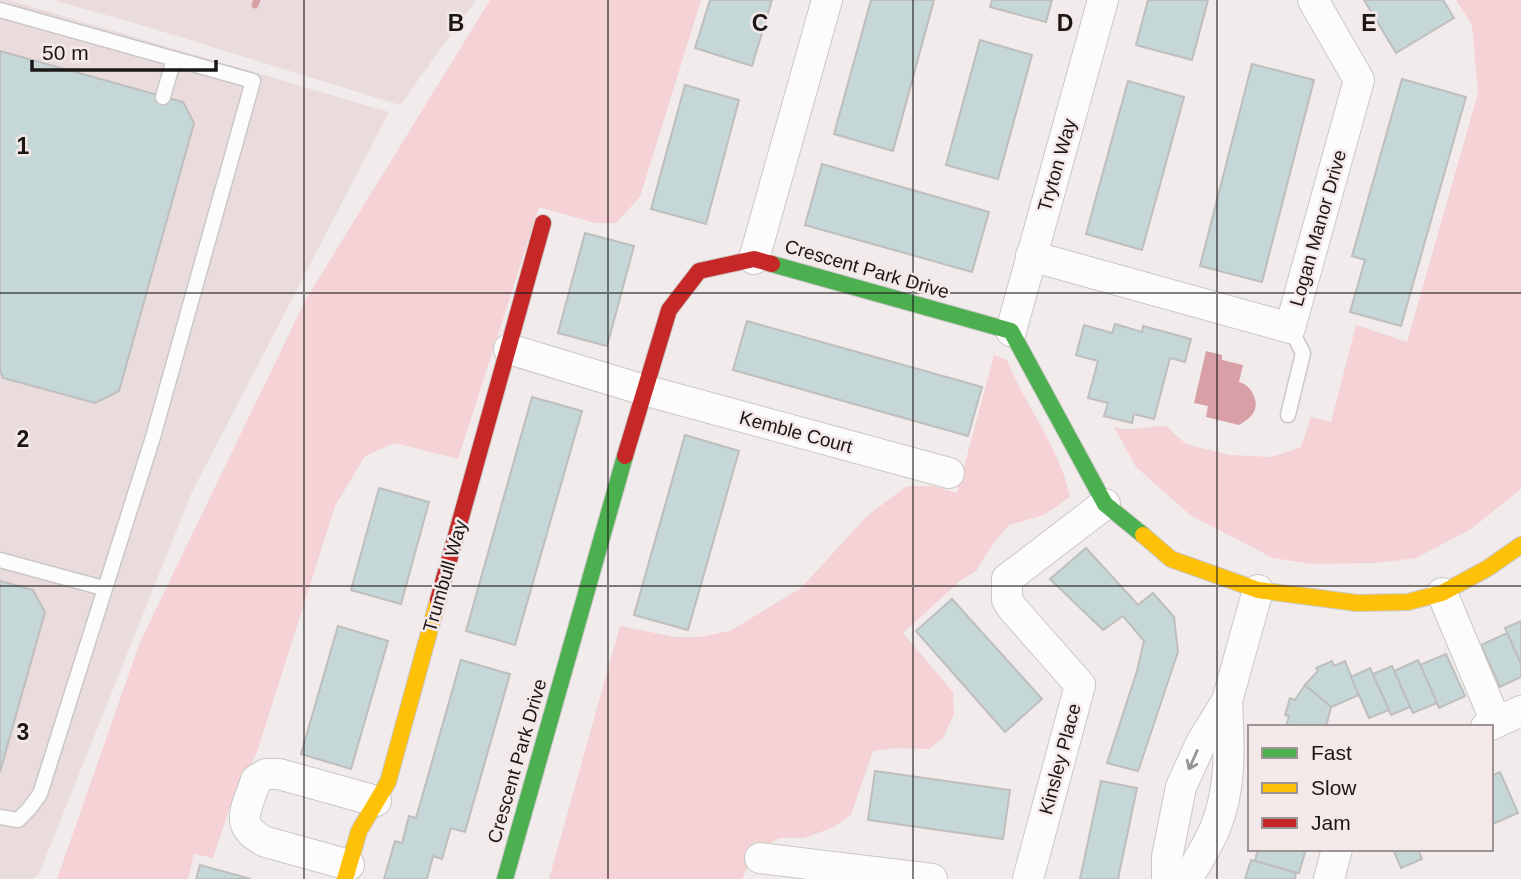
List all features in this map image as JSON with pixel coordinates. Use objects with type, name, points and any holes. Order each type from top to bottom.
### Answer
[{"type":"street","points":[[754,259],[827,0]]},
{"type":"street","name":"Tryton Way","points":[[1011,331],[1103,0]]},
{"type":"street","name":"Logan Manor Drive","points":[[1031,256],[1290,328],[1359,80],[1313,0]]},
{"type":"street","name":"Trumbull Way","points":[[376,801],[279,774],[266,774],[256,780],[244,816],[246,829],[266,842],[347,872],[359,831],[388,782],[543,223]]},
{"type":"street","name":"Crescent Park Drive","points":[[505,879],[669,310],[699,271],[754,259],[1011,331]]},
{"type":"street","points":[[1011,331],[1105,504],[1171,559],[1258,590],[1357,603],[1408,602],[1442,593],[1488,568],[1521,545]]},
{"type":"street","points":[[509,349],[644,390]]},
{"type":"street","name":"Kemble Court","points":[[644,390],[949,473]]},
{"type":"street","name":"Kinsley Place","points":[[1028,879],[1080,685],[1013,609],[1007,600],[1007,579],[1105,504]]},
{"type":"street","points":[[1167,879],[1167,857],[1181,788],[1201,743],[1227,701],[1258,590]]},
{"type":"street","points":[[1442,593],[1501,720]]},
{"type":"street","points":[[1187,879],[1216,826],[1224,801],[1229,752],[1227,701]]},
{"type":"street","points":[[1329,879],[1336,851]]},
{"type":"street","points":[[760,858],[932,879]]},
{"type":"lane","points":[[0,10],[253,81],[153,437],[103,588],[40,794],[18,820],[0,817]]},
{"type":"lane","points":[[163,97],[174,59]]},
{"type":"lane","points":[[1288,415],[1303,353],[1290,328]]},
{"type":"lane","points":[[0,561],[103,588]]},
{"type":"shaded area","points":[[0,0],[9,0],[389,112],[192,492],[39,874],[31,879],[0,879]]},
{"type":"shaded area","points":[[52,0],[476,0],[400,105]]},
{"type":"shaded area","points":[[490,0],[701,0],[640,197],[616,223],[595,223],[539,207],[458,459],[395,443],[365,456],[335,506],[257,752],[230,807],[213,858],[194,854],[188,879],[57,879],[140,642],[306,299]]},
{"type":"shaded area","points":[[1456,0],[1521,0],[1521,489],[1471,529],[1416,558],[1377,563],[1312,564],[1273,558],[1190,515],[1136,467],[1114,427],[1133,429],[1166,426],[1186,444],[1230,455],[1272,457],[1301,447],[1311,417],[1331,422],[1356,325],[1407,342],[1478,93],[1472,25]]},
{"type":"shaded area","points":[[1206,351],[1222,355],[1222,360],[1243,365],[1239,382],[1252,392],[1256,407],[1252,415],[1239,425],[1206,417],[1208,406],[1194,403]]},
{"type":"shaded area","points":[[994,355],[1007,360],[1059,462],[1070,497],[1044,515],[1009,525],[976,571],[961,580],[903,633],[953,692],[954,714],[943,738],[929,749],[896,748],[873,751],[851,815],[834,827],[804,838],[779,838],[755,853],[742,879],[549,879],[620,626],[675,637],[699,637],[730,631],[801,588],[868,515],[907,486],[934,486],[957,493]]},
{"type":"building","points":[[710,0],[772,0],[752,66],[695,48]]},
{"type":"building","points":[[871,0],[934,0],[893,151],[834,134]]},
{"type":"building","points":[[992,0],[1052,0],[1046,22],[990,7]]},
{"type":"building","points":[[1148,0],[1208,0],[1192,60],[1136,45]]},
{"type":"building","points":[[1364,0],[1443,0],[1454,18],[1396,53]]},
{"type":"building","points":[[980,40],[1032,55],[998,179],[946,165]]},
{"type":"building","points":[[0,51],[183,102],[194,123],[119,391],[95,403],[3,378],[0,371]]},
{"type":"building","points":[[1252,64],[1314,80],[1262,282],[1200,266]]},
{"type":"building","points":[[1402,79],[1466,97],[1401,326],[1350,312],[1365,260],[1352,256]]},
{"type":"building","points":[[1128,81],[1184,97],[1142,250],[1086,234]]},
{"type":"building","points":[[685,85],[739,100],[706,224],[651,209]]},
{"type":"building","points":[[822,164],[989,212],[972,272],[805,225]]},
{"type":"building","points":[[585,233],[634,246],[607,346],[558,333]]},
{"type":"building","points":[[747,321],[982,387],[968,436],[733,370]]},
{"type":"building","points":[[1115,324],[1142,332],[1143,326],[1191,339],[1185,362],[1170,358],[1154,419],[1134,414],[1132,423],[1104,416],[1108,403],[1088,398],[1098,361],[1076,355],[1084,325],[1112,333]]},
{"type":"building","points":[[532,397],[582,411],[515,645],[466,631]]},
{"type":"building","points":[[685,435],[739,451],[688,630],[634,615]]},
{"type":"building","points":[[379,488],[429,502],[401,604],[351,590]]},
{"type":"building","points":[[1086,548],[1138,605],[1153,593],[1174,617],[1178,652],[1138,771],[1107,763],[1144,641],[1123,616],[1103,630],[1050,579]]},
{"type":"building","points":[[0,581],[33,590],[45,612],[0,772]]},
{"type":"building","points":[[952,599],[1042,699],[1005,732],[916,631]]},
{"type":"building","points":[[1521,621],[1521,664],[1505,628]]},
{"type":"building","points":[[338,626],[388,641],[351,769],[301,754]]},
{"type":"building","points":[[1507,633],[1521,664],[1521,677],[1500,687],[1481,645]]},
{"type":"building","points":[[1446,654],[1465,696],[1439,708],[1420,665]]},
{"type":"building","points":[[461,660],[510,674],[465,832],[451,828],[442,859],[433,856],[427,879],[384,879],[395,841],[402,843],[409,816],[416,818]]},
{"type":"building","points":[[1418,660],[1437,703],[1413,713],[1394,671]]},
{"type":"building","points":[[1332,661],[1334,666],[1345,661],[1359,695],[1331,707],[1305,685],[1318,671],[1316,668]]},
{"type":"building","points":[[1392,666],[1410,707],[1391,715],[1373,674]]},
{"type":"building","points":[[1370,668],[1389,710],[1369,718],[1351,677]]},
{"type":"building","points":[[1305,685],[1331,707],[1326,725],[1287,725],[1289,716],[1285,715],[1290,698],[1295,700]]},
{"type":"building","points":[[875,771],[1010,790],[1003,839],[868,820]]},
{"type":"building","points":[[1500,772],[1518,813],[1493,824],[1493,775]]},
{"type":"building","points":[[1101,781],[1137,788],[1118,879],[1080,879]]},
{"type":"building","points":[[1258,851],[1305,851],[1299,873],[1255,861]]},
{"type":"building","points":[[1394,851],[1419,851],[1422,859],[1401,868]]},
{"type":"building","points":[[1251,860],[1296,873],[1295,879],[1245,879]]},
{"type":"building","points":[[200,865],[251,879],[196,879]]},
{"type":"waterway","points":[[255,5],[257,0]]},
{"type":"traffic: fast","points":[[772,264],[1011,331],[1105,504],[1143,535]]},
{"type":"traffic: fast","points":[[505,879],[625,456]]},
{"type":"traffic: slow","points":[[1143,535],[1171,559],[1258,590],[1357,603],[1408,602],[1442,593],[1488,568],[1521,545]]},
{"type":"traffic: slow","points":[[345,879],[359,831],[388,782],[438,600]]},
{"type":"traffic: jam","points":[[438,600],[543,223]]},
{"type":"traffic: jam","points":[[625,456],[669,310],[699,271],[754,259],[772,264]]}]
